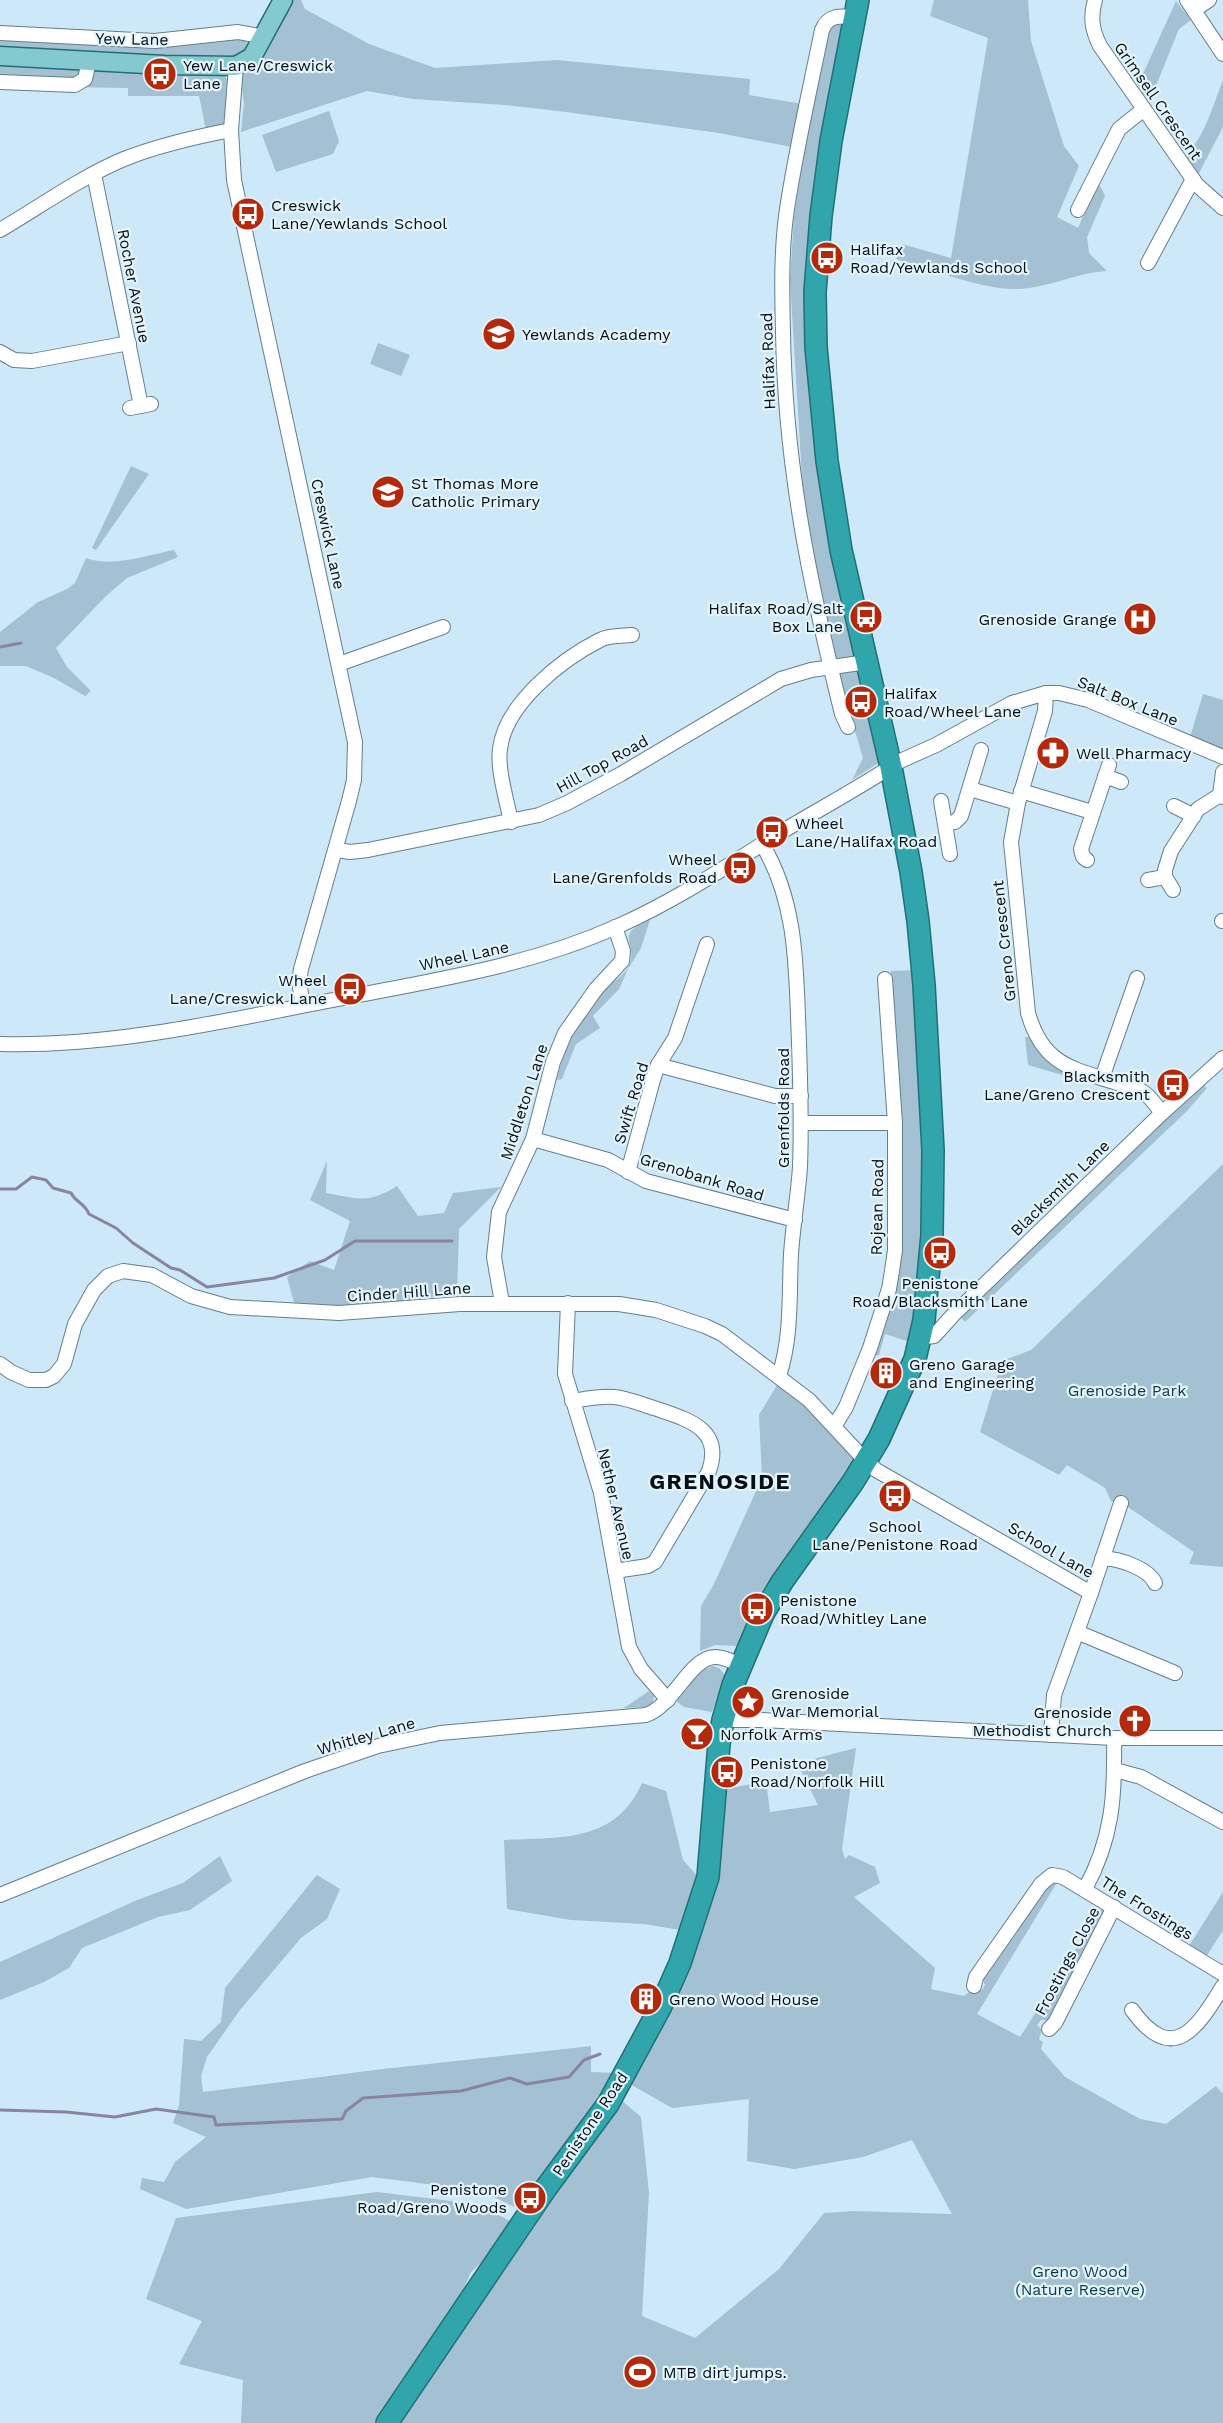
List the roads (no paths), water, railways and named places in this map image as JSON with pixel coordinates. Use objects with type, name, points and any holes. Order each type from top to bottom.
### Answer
[{"type":"highway","name":"Penistone Road","points":[[387,2423],[546,2188],[608,2104],[661,2006],[680,1962],[708,1877],[723,1720],[741,1665],[763,1614],[782,1582],[866,1461],[903,1387],[915,1359],[920,1338],[928,1293],[932,1235],[933,1150],[924,985],[916,910],[891,767],[834,512],[822,417],[816,329],[815,292],[821,216],[831,141],[856,9]]},
{"type":"main road","points":[[237,66],[252,57],[283,0]]},
{"type":"main road","name":"Yew Lane","points":[[0,56],[164,65],[237,66]]},
{"type":"street","name":"Grimsell Crescent","points":[[1095,0],[1091,12],[1095,35],[1100,46],[1193,179],[1223,208]]},
{"type":"street","points":[[1209,0],[1190,5],[1223,54]]},
{"type":"street","name":"Halifax Road","points":[[848,727],[842,714],[807,562],[789,450],[783,353],[783,279],[787,210],[822,30],[825,22],[831,17],[856,9]]},
{"type":"street","name":"Yew Lane","points":[[0,33],[135,41],[184,39],[238,32],[264,37]]},
{"type":"street","name":"Yew Lane","points":[[0,82],[75,85],[86,80],[89,61]]},
{"type":"street","name":"Creswick Lane","points":[[237,66],[231,130],[234,180],[351,717],[355,761],[354,780],[337,850],[301,969],[299,982],[303,1005]]},
{"type":"street","points":[[1078,210],[1119,129],[1144,109]]},
{"type":"street","points":[[0,230],[123,159],[231,130]]},
{"type":"street","name":"Rocher Avenue","points":[[94,174],[141,406]]},
{"type":"street","points":[[1148,262],[1170,227],[1193,179]]},
{"type":"street","points":[[0,352],[14,360],[32,361],[129,343]]},
{"type":"street","points":[[339,664],[443,627]]},
{"type":"street","points":[[511,822],[500,748],[512,719],[525,699],[553,670],[601,639],[632,635]]},
{"type":"street","name":"Hill Top Road","points":[[337,850],[357,852],[538,815],[567,803],[780,679],[811,670],[867,662]]},
{"type":"street","name":"Salt Box Lane","points":[[891,767],[1012,703],[1046,693],[1059,693],[1088,700],[1223,757]]},
{"type":"street","name":"Greno Crescent","points":[[1046,693],[1045,711],[1012,827],[1012,855],[1025,994],[1033,1029],[1043,1047],[1060,1062],[1144,1093],[1162,1113]]},
{"type":"street","points":[[946,824],[959,820],[981,750]]},
{"type":"street","name":"Wheel Lane","points":[[0,1044],[37,1045],[100,1040],[303,1005],[510,964],[554,951],[615,927],[665,903],[891,767]]},
{"type":"street","points":[[1087,860],[1083,857],[1081,849],[1107,771],[1121,782]]},
{"type":"street","points":[[1173,890],[1165,877],[1167,861],[1198,809],[1222,796],[1223,772]]},
{"type":"street","points":[[970,789],[1092,812]]},
{"type":"street","points":[[941,801],[951,855]]},
{"type":"street","points":[[1174,806],[1194,816]]},
{"type":"street","name":"Grenfolds Road","points":[[762,844],[782,884],[793,930],[801,1096],[799,1182],[787,1347],[779,1376]]},
{"type":"street","points":[[1148,880],[1165,877]]},
{"type":"street","name":"Middleton Lane","points":[[502,1303],[494,1257],[497,1220],[503,1202],[533,1139],[553,1062],[565,1033],[596,989],[622,961],[623,951],[615,927]]},
{"type":"street","name":"Swift Road","points":[[628,1172],[658,1065],[675,1038],[707,944]]},
{"type":"street","points":[[1101,1078],[1137,978]]},
{"type":"street","name":"Rojean Road","points":[[835,1425],[846,1407],[861,1371],[889,1289],[895,1250],[895,1123],[885,979]]},
{"type":"street","name":"Blacksmith Lane","points":[[920,1338],[934,1336],[962,1306],[1162,1113],[1223,1058]]},
{"type":"street","points":[[658,1065],[775,1096],[801,1096]]},
{"type":"street","points":[[801,1123],[895,1123]]},
{"type":"street","name":"Grenobank Road","points":[[533,1139],[608,1160],[628,1172],[658,1184],[795,1220]]},
{"type":"street","name":"Cinder Hill Lane","points":[[0,1364],[29,1380],[46,1380],[54,1376],[64,1364],[75,1324],[94,1290],[108,1276],[123,1271],[152,1275],[191,1296],[230,1307],[339,1312],[460,1304],[604,1303],[634,1306],[687,1320],[722,1334],[779,1376],[835,1425],[850,1444]]},
{"type":"street","name":"Nether Avenue","points":[[568,1304],[564,1374],[600,1493],[629,1647],[641,1669],[668,1700]]},
{"type":"street","points":[[572,1401],[608,1397],[631,1401],[698,1425],[710,1438],[712,1455],[709,1471],[655,1562],[648,1566],[615,1571]]},
{"type":"street","name":"School Lane","points":[[850,1444],[876,1470],[1091,1593],[1054,1695],[1052,1735]]},
{"type":"street","points":[[1091,1593],[1121,1503]]},
{"type":"street","points":[[1102,1559],[1114,1560],[1147,1573],[1151,1575],[1155,1583]]},
{"type":"street","points":[[1077,1632],[1175,1673]]},
{"type":"street","name":"Whitley Lane","points":[[0,1895],[306,1772],[378,1746],[440,1733],[646,1715],[668,1700],[705,1660],[718,1657],[741,1665]]},
{"type":"street","points":[[723,1720],[768,1720],[1114,1738],[1223,1738]]},
{"type":"street","name":"The Frostings","points":[[1084,1889],[1097,1868],[1112,1813],[1115,1770],[1114,1738]]},
{"type":"street","points":[[1115,1770],[1141,1777],[1223,1822]]},
{"type":"street","name":"The Frostings","points":[[974,1986],[976,1977],[1041,1884],[1052,1875],[1063,1877],[1084,1889],[1223,1974]]},
{"type":"street","name":"Frostings Close","points":[[1049,2029],[1055,2023],[1114,1907]]},
{"type":"street","points":[[1132,2010],[1146,2027],[1168,2038],[1178,2038],[1196,2025],[1223,1986]]},
{"type":"waterway","points":[[0,647],[21,643]]},
{"type":"waterway","points":[[0,1189],[16,1189],[32,1177],[46,1180],[53,1188],[71,1193],[89,1214],[116,1228],[133,1243],[171,1268],[180,1270],[207,1287],[274,1278],[325,1260],[355,1241],[452,1241]]},
{"type":"waterway","points":[[0,2110],[66,2112],[115,2117],[156,2109],[214,2117],[216,2125],[342,2119],[346,2111],[363,2098],[461,2091],[510,2078],[527,2084],[569,2077],[584,2060],[600,2054]]},
{"type":"place","name":"Yew Lane/Creswick Lane","points":[[160,74]]},
{"type":"place","name":"Creswick Lane/Yewlands School","points":[[248,214]]},
{"type":"place","name":"Halifax Road/Yewlands School","points":[[827,258]]},
{"type":"place","name":"Yewlands Academy","points":[[499,334]]},
{"type":"place","name":"St Thomas More Catholic Primary","points":[[388,492]]},
{"type":"place","name":"Halifax Road/Salt Box Lane","points":[[866,617]]},
{"type":"place","name":"Grenoside Grange","points":[[1140,619]]},
{"type":"place","name":"Halifax Road/Wheel Lane","points":[[861,702]]},
{"type":"place","name":"Well Pharmacy","points":[[1053,753]]},
{"type":"place","name":"Wheel Lane/Halifax Road","points":[[772,832]]},
{"type":"place","name":"Wheel Lane/Grenfolds Road","points":[[740,868]]},
{"type":"place","name":"Wheel Lane/Creswick Lane","points":[[350,989]]},
{"type":"place","name":"Blacksmith Lane/Greno Crescent","points":[[1173,1085]]},
{"type":"place","name":"Penistone Road/Blacksmith Lane","points":[[940,1253]]},
{"type":"place","name":"Greno Garage and Engineering","points":[[886,1373]]},
{"type":"place","name":"School Lane/Penistone Road","points":[[895,1496]]},
{"type":"place","name":"Penistone Road/Whitley Lane","points":[[757,1609]]},
{"type":"place","name":"Grenoside War Memorial","points":[[748,1702]]},
{"type":"place","name":"Grenoside Methodist Church","points":[[1135,1721]]},
{"type":"place","name":"Norfolk Arms","points":[[697,1734]]},
{"type":"place","name":"Penistone Road/Norfolk Hill","points":[[727,1772]]},
{"type":"place","name":"Greno Wood House","points":[[646,1999]]},
{"type":"place","name":"Penistone Road/Greno Woods","points":[[530,2198]]},
{"type":"place","name":"MTB dirt jumps.","points":[[640,2372]]},
{"type":"district","name":"GRENOSIDE","points":[[720,1481]]},
{"type":"park label","name":"Grenoside Park","points":[[1127,1390]]},
{"type":"park label","name":"Greno Wood (Nature Reserve)","points":[[1080,2280]]}]
